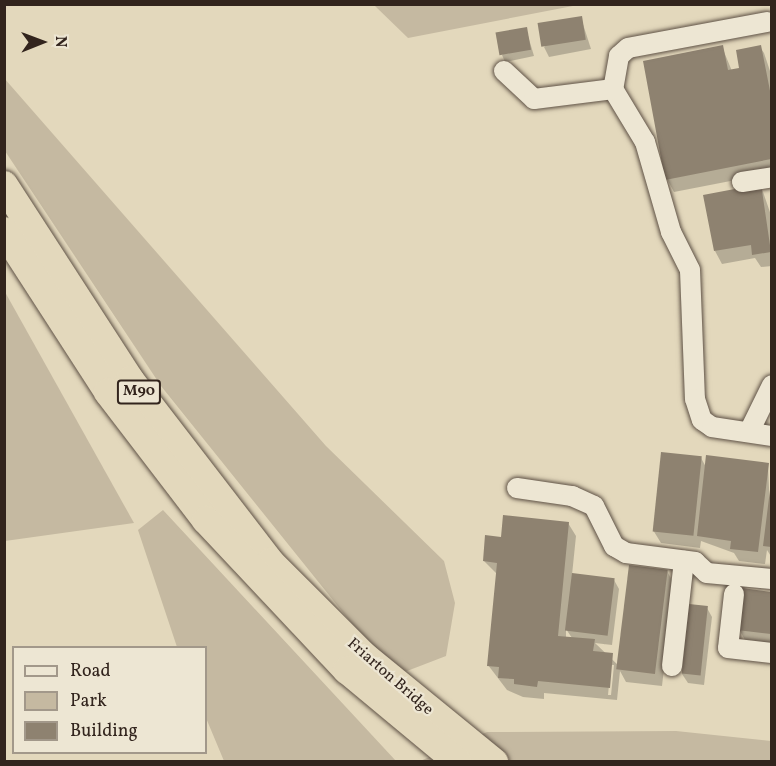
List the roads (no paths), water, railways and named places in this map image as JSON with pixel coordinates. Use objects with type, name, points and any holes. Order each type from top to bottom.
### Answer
[{"type":"highway","name":"M90","points":[[4,185],[177,446],[285,592]]},
{"type":"highway","name":"M90","points":[[4,231],[168,474],[285,592]]},
{"type":"highway","name":"Friarton Bridge","points":[[285,592],[347,670],[458,762]]},
{"type":"highway","name":"Friarton Bridge","points":[[285,592],[494,762]]},
{"type":"lane","points":[[767,22],[628,48],[620,56],[613,89],[645,142],[671,232],[690,270],[695,399],[702,420],[712,427],[771,436]]},
{"type":"lane","points":[[504,71],[534,99],[613,89]]},
{"type":"lane","points":[[742,182],[771,177]]},
{"type":"lane","points":[[749,432],[771,385]]},
{"type":"lane","points":[[517,488],[572,496],[594,506],[614,546],[626,553],[684,561],[707,573],[771,579]]},
{"type":"lane","points":[[672,666],[684,561]]},
{"type":"lane","points":[[734,594],[728,648],[771,653]]}]
